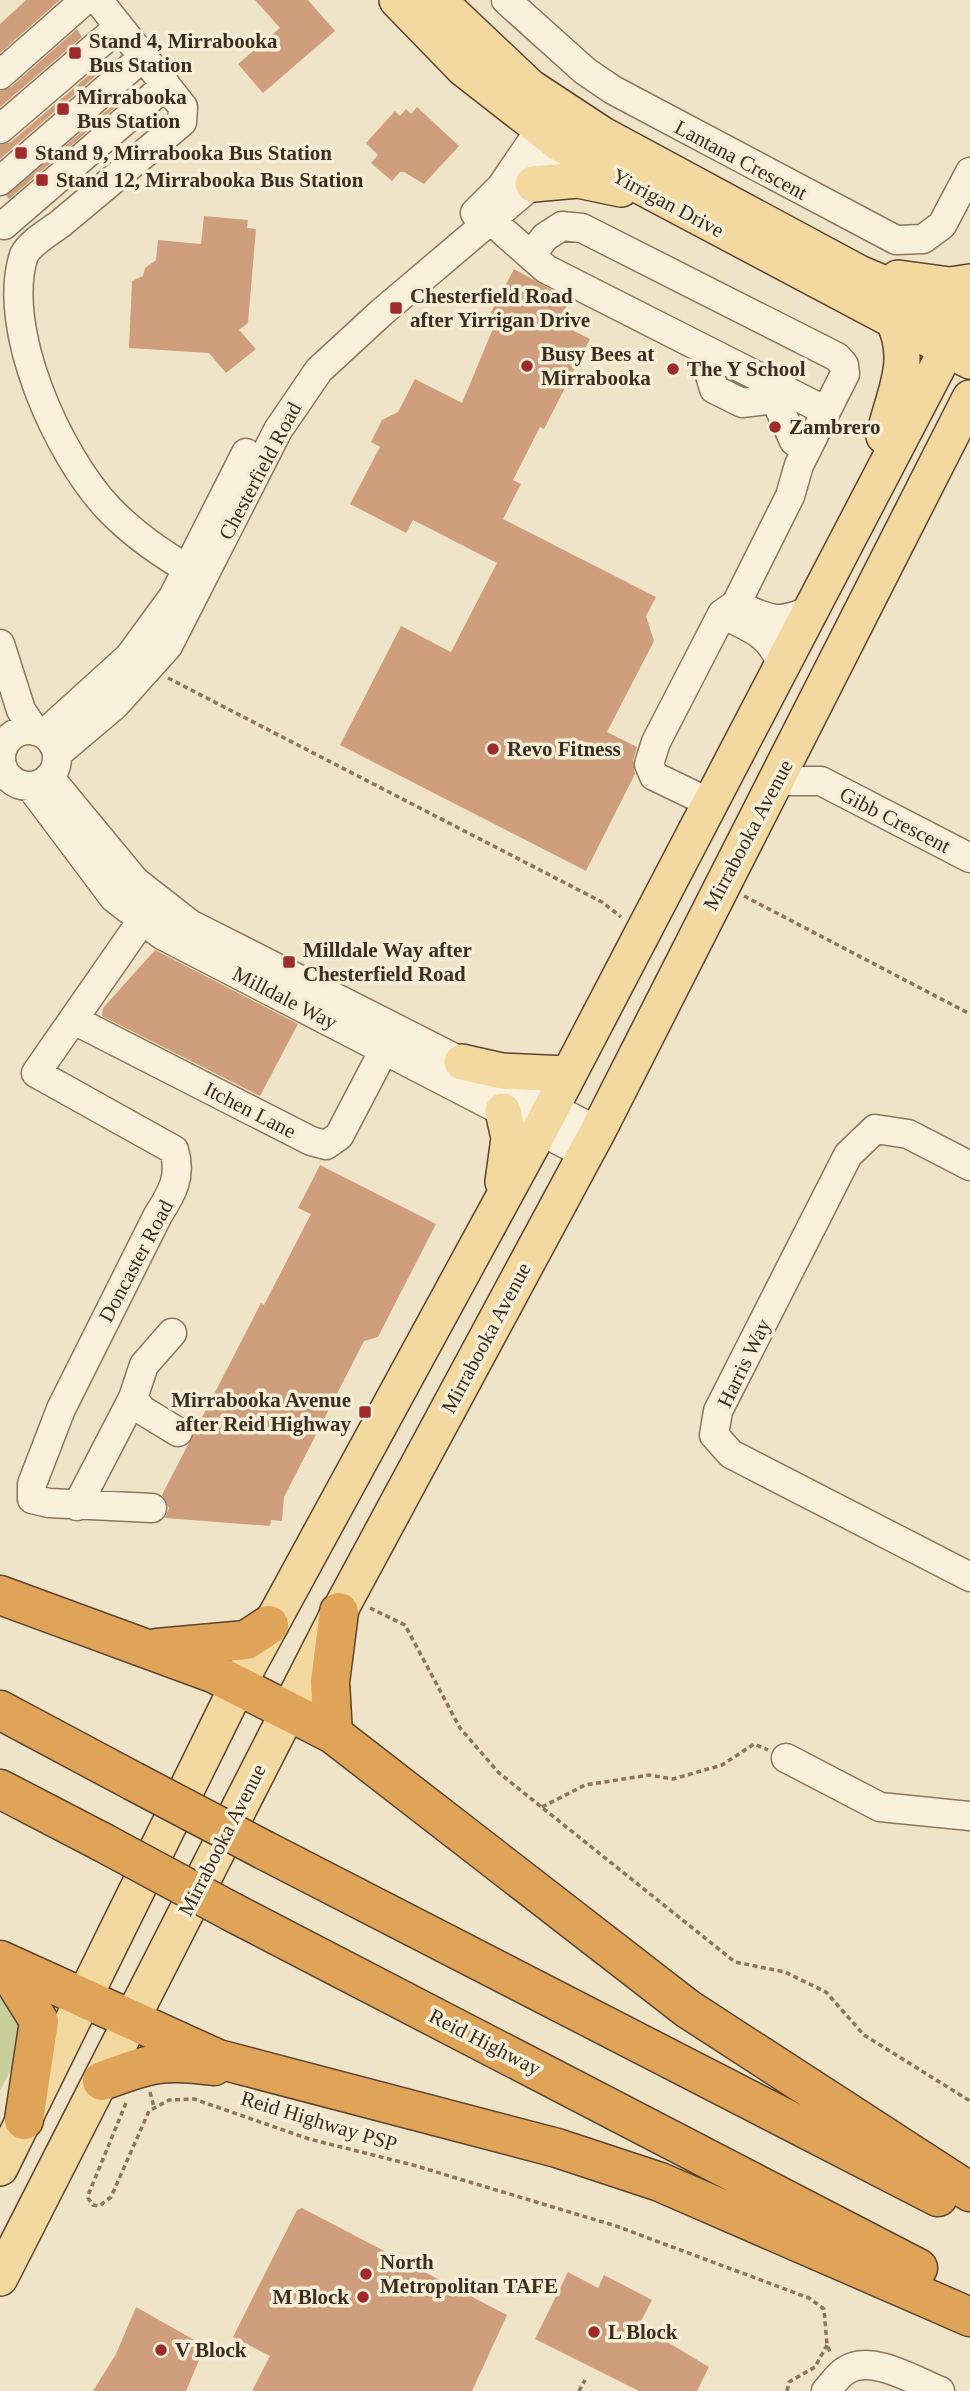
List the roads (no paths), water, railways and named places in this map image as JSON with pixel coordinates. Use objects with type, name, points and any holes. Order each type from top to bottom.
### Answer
[{"type":"highway","points":[[0,1595],[152,1649],[238,1685],[333,1734],[688,2010],[970,2192]]},
{"type":"highway","points":[[333,1734],[330,1682],[353,1609]]},
{"type":"highway","points":[[152,1649],[246,1640],[269,1625]]},
{"type":"highway","points":[[0,1710],[264,1850],[970,2214]]},
{"type":"highway","name":"Reid Highway","points":[[0,1789],[970,2294]]},
{"type":"highway","points":[[2,1961],[218,2059],[557,2148],[660,2182],[970,2316]]},
{"type":"highway","points":[[2,1961],[39,2021],[24,2120]]},
{"type":"highway","points":[[102,2081],[143,2066],[173,2060],[261,2071]]},
{"type":"main road","name":"Yirrigan Drive","points":[[397,0],[464,69],[558,124],[859,273],[964,332]]},
{"type":"main road","name":"Yirrigan Drive","points":[[438,0],[477,40],[530,87],[558,124],[662,199],[893,320],[964,332]]},
{"type":"main road","points":[[533,184],[578,180],[662,199]]},
{"type":"main road","points":[[859,273],[950,285],[970,282]]},
{"type":"main road","points":[[870,497],[889,413],[903,370],[903,345],[893,320]]},
{"type":"main road","points":[[0,2168],[238,1685],[498,1206],[715,797],[781,649],[812,609],[870,497],[964,332]]},
{"type":"main road","name":"Mirrabooka Avenue","points":[[0,2278],[289,1709],[353,1609],[471,1365],[591,1142],[743,839],[777,781],[894,546],[967,410]]},
{"type":"main road","points":[[781,649],[804,648],[831,638],[860,582],[894,546]]},
{"type":"main road","points":[[715,797],[730,797],[736,809],[743,839]]},
{"type":"main road","points":[[462,1062],[502,1071],[566,1074]]},
{"type":"main road","points":[[498,1206],[509,1141],[503,1111]]},
{"type":"main road","points":[[363,1452],[385,1465],[404,1463],[471,1365]]},
{"type":"street","points":[[0,75],[85,0]]},
{"type":"street","points":[[98,0],[183,107],[182,122],[26,252],[13,285],[6,318],[55,435],[79,473],[109,509],[134,532],[196,574]]},
{"type":"street","name":"Lantana Crescent","points":[[506,0],[585,71],[613,90],[896,240],[923,239],[942,225],[970,172]]},
{"type":"street","points":[[0,129],[119,27]]},
{"type":"street","points":[[0,181],[143,57]]},
{"type":"street","points":[[26,252],[2,223],[166,85]]},
{"type":"street","name":"Chesterfield Road","points":[[24,759],[129,657],[173,597],[196,574],[253,440],[306,363],[487,214],[533,184],[558,124]]},
{"type":"street","name":"Chesterfield Road","points":[[487,214],[500,187],[558,124]]},
{"type":"street","points":[[487,214],[546,269],[826,411]]},
{"type":"street","points":[[531,255],[545,237],[562,226],[582,228],[837,358],[844,365],[845,374],[806,450],[790,496],[656,741],[649,764],[654,776],[715,797]]},
{"type":"street","points":[[718,356],[709,372],[713,389],[742,403],[775,399],[794,441],[806,450]]},
{"type":"street","points":[[729,609],[768,620],[782,620],[812,609]]},
{"type":"street","points":[[729,609],[781,649]]},
{"type":"street","name":"Milldale Way","points":[[0,644],[21,710],[24,759],[135,881],[190,924],[462,1062],[544,1118],[591,1142]]},
{"type":"street","name":"Milldale Way","points":[[0,687],[24,759],[114,898],[162,935],[503,1111],[544,1118]]},
{"type":"street","name":"Gibb Crescent","points":[[799,737],[821,782]]},
{"type":"street","name":"Gibb Crescent","points":[[777,781],[821,782],[970,858]]},
{"type":"street","name":"Doncaster Road","points":[[143,919],[36,1073],[174,1150],[179,1165],[175,1187],[158,1215],[61,1409],[32,1484],[32,1499],[76,1506],[152,1508]]},
{"type":"street","name":"Itchen Lane","points":[[74,1020],[311,1141],[326,1145],[339,1136],[384,1049]]},
{"type":"street","name":"Harris Way","points":[[970,1166],[908,1135],[875,1129],[848,1155],[718,1411],[714,1436],[731,1454],[970,1577]]},
{"type":"street","points":[[76,1506],[133,1398],[144,1365],[172,1334]]},
{"type":"street","points":[[133,1398],[142,1410],[178,1433]]},
{"type":"street","points":[[786,1758],[880,1807],[970,1816]]},
{"type":"street","points":[[835,2381],[860,2365],[877,2367],[940,2391]]},
{"type":"place","name":"Stand 4, Mirrabooka Bus Station","points":[[75,53]]},
{"type":"place","name":"Mirrabooka Bus Station","points":[[63,109]]},
{"type":"place","name":"Stand 9, Mirrabooka Bus Station","points":[[21,153]]},
{"type":"place","name":"Stand 12, Mirrabooka Bus Station","points":[[42,180]]},
{"type":"place","name":"Chesterfield Road after Yirrigan Drive","points":[[396,308]]},
{"type":"place","name":"Busy Bees at Mirrabooka","points":[[527,366]]},
{"type":"place","name":"The Y School","points":[[673,369]]},
{"type":"place","name":"Zambrero","points":[[775,427]]},
{"type":"place","name":"Revo Fitness","points":[[493,749]]},
{"type":"place","name":"Milldale Way after Chesterfield Road","points":[[289,962]]},
{"type":"place","name":"Mirrabooka Avenue after Reid Highway","points":[[365,1412]]},
{"type":"place","name":"North Metropolitan TAFE","points":[[366,2274]]},
{"type":"place","name":"M Block","points":[[363,2297]]},
{"type":"place","name":"L Block","points":[[594,2332]]},
{"type":"place","name":"V Block","points":[[161,2350]]}]
